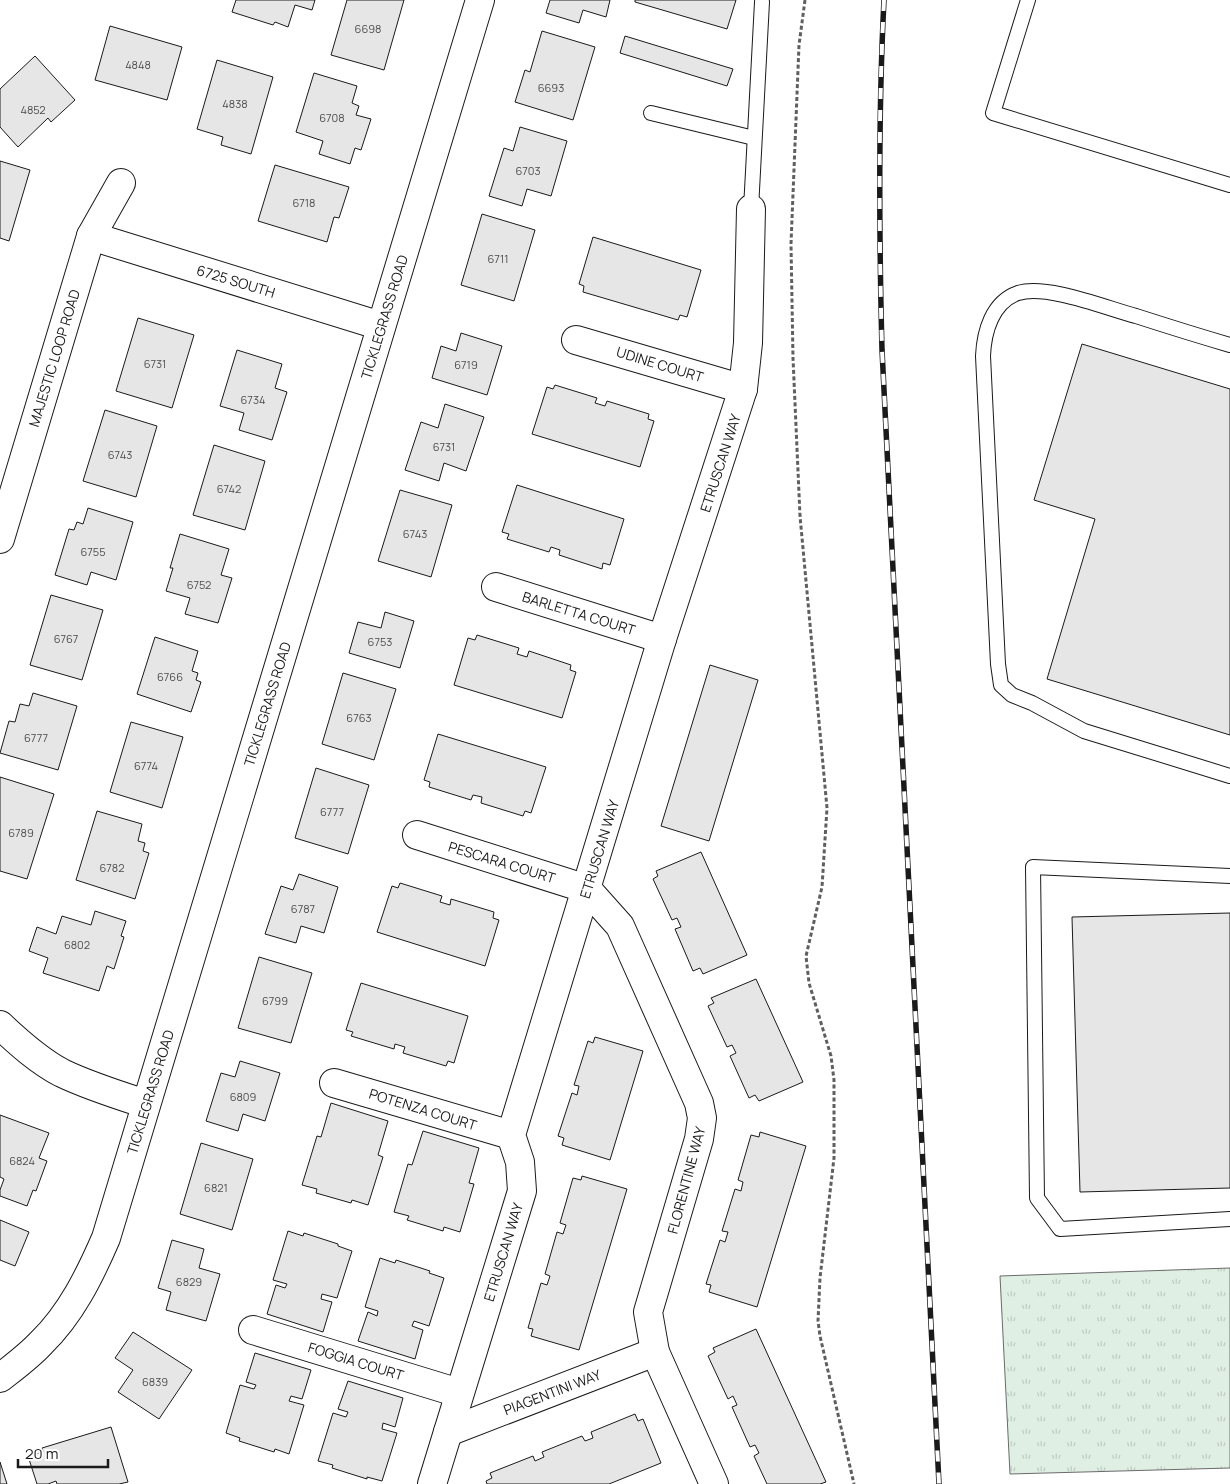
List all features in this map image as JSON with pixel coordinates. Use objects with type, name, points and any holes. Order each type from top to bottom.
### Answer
[{"type":"street","name":"TICKLEGRASS ROAD","points":[[0,1378],[42,1342],[52,1330],[79,1293],[106,1238],[480,0]]},
{"type":"street","name":"MAJESTIC LOOP ROAD","points":[[0,539],[91,236],[121,183]]},
{"type":"street","name":"ETRUSCAN WAY","points":[[432,1484],[522,1191],[520,1162],[511,1135],[662,639],[744,389],[748,343],[751,209]]},
{"type":"street","name":"6725 SOUTH","points":[[91,236],[381,326]]},
{"type":"street","name":"UDINE COURT","points":[[576,340],[744,389]]},
{"type":"street","name":"BARLETTA COURT","points":[[496,587],[662,639]]},
{"type":"street","name":"PESCARA COURT","points":[[417,835],[587,889]]},
{"type":"street","name":"FLORENTINE WAY","points":[[587,889],[620,926],[699,1103],[702,1118],[699,1140],[648,1312],[655,1352],[714,1484]]},
{"type":"street","points":[[0,1025],[45,1062],[62,1073],[94,1087],[146,1104]]},
{"type":"street","name":"POTENZA COURT","points":[[334,1082],[511,1135]]},
{"type":"street","name":"FOGGIA COURT","points":[[253,1330],[459,1393]]},
{"type":"street","name":"PIAGENTINI WAY","points":[[448,1432],[655,1352]]},
{"type":"lane","points":[[1028,0],[993,113],[1230,185]]},
{"type":"lane","points":[[751,209],[762,2]]},
{"type":"lane","points":[[651,113],[754,138]]},
{"type":"lane","points":[[1230,345],[1080,300],[1058,294],[1035,291],[1017,294],[1005,301],[994,313],[987,327],[983,356],[998,664],[1001,684],[1012,695],[1032,703],[1084,731],[1230,776]]},
{"type":"lane","points":[[1230,876],[1033,867],[1037,1198],[1060,1229],[1230,1219]]},
{"type":"path","points":[[805,0],[799,45],[791,244],[793,358],[800,516],[827,808],[822,887],[806,956],[809,983],[831,1056],[834,1080],[834,1158],[820,1278],[818,1321],[854,1484]]},
{"type":"green space","points":[[1230,1268],[1230,1468],[1010,1474],[1000,1276]]},
{"type":"building","points":[[236,0],[315,0],[312,10],[295,5],[288,27],[275,22],[273,25],[232,12]]},
{"type":"building","points":[[347,0],[404,0],[384,70],[331,55]]},
{"type":"building","points":[[550,0],[610,0],[606,17],[583,10],[579,23],[546,13]]},
{"type":"building","points":[[635,0],[736,0],[727,29],[635,2]]},
{"type":"building","points":[[110,26],[182,47],[167,100],[95,80]]},
{"type":"building","points":[[542,31],[595,47],[573,120],[515,102],[525,70],[530,72]]},
{"type":"building","points":[[625,36],[733,69],[727,86],[620,53]]},
{"type":"building","points":[[35,56],[75,100],[51,122],[48,118],[18,147],[0,127],[0,89]]},
{"type":"building","points":[[217,60],[273,77],[251,154],[221,145],[223,137],[197,129]]},
{"type":"building","points":[[314,73],[357,86],[352,103],[359,106],[356,115],[371,119],[361,150],[355,148],[350,164],[319,154],[323,141],[296,132]]},
{"type":"building","points":[[520,127],[567,141],[551,196],[527,189],[522,206],[489,196],[504,148],[513,151]]},
{"type":"building","points":[[0,161],[30,170],[9,241],[0,238]]},
{"type":"building","points":[[275,165],[349,187],[339,218],[334,217],[327,242],[258,221]]},
{"type":"building","points":[[482,214],[535,230],[514,301],[461,285]]},
{"type":"building","points":[[593,237],[701,270],[687,317],[680,315],[678,320],[583,292],[584,286],[579,284]]},
{"type":"building","points":[[138,318],[194,335],[172,408],[116,391]]},
{"type":"building","points":[[461,333],[502,346],[487,395],[432,378],[441,346],[456,351]]},
{"type":"building","points":[[1082,344],[1230,389],[1230,735],[1047,679],[1095,519],[1034,500]]},
{"type":"building","points":[[237,350],[282,364],[275,388],[287,392],[272,440],[239,430],[244,413],[220,406]]},
{"type":"building","points":[[555,385],[597,398],[595,403],[605,406],[607,401],[649,414],[648,419],[654,421],[640,467],[532,434],[547,387],[553,389]]},
{"type":"building","points":[[445,404],[484,417],[466,471],[444,463],[439,481],[405,470],[421,422],[438,428]]},
{"type":"building","points":[[105,410],[157,426],[136,497],[83,481]]},
{"type":"building","points":[[214,445],[265,461],[245,530],[193,515]]},
{"type":"building","points":[[517,485],[624,519],[610,565],[603,563],[602,569],[559,555],[560,550],[551,547],[549,552],[507,539],[509,534],[502,532]]},
{"type":"building","points":[[400,490],[452,505],[431,577],[378,561]]},
{"type":"building","points":[[88,508],[133,522],[116,580],[91,572],[87,585],[55,575],[69,529],[74,530],[77,522],[83,524]]},
{"type":"building","points":[[180,534],[229,549],[221,575],[232,578],[218,623],[185,614],[190,598],[166,591],[173,568],[170,568]]},
{"type":"building","points":[[51,595],[103,610],[82,680],[30,665]]},
{"type":"building","points":[[385,612],[414,621],[400,668],[349,653],[358,622],[381,628]]},
{"type":"building","points":[[477,635],[519,648],[517,654],[527,657],[529,651],[571,665],[570,670],[576,672],[562,718],[454,685],[468,638],[475,640]]},
{"type":"building","points":[[155,637],[198,651],[192,671],[198,673],[196,680],[201,682],[191,712],[137,694]]},
{"type":"building","points":[[710,665],[758,680],[709,841],[661,826]]},
{"type":"building","points":[[343,673],[396,689],[374,760],[322,744]]},
{"type":"building","points":[[33,693],[77,706],[58,770],[0,753],[9,721],[15,722],[20,704],[29,706]]},
{"type":"building","points":[[131,722],[183,737],[162,808],[110,792]]},
{"type":"building","points":[[438,734],[546,767],[531,813],[525,811],[523,816],[481,803],[482,797],[473,795],[471,800],[429,787],[430,782],[424,780]]},
{"type":"building","points":[[316,768],[369,785],[348,854],[295,838]]},
{"type":"building","points":[[0,777],[54,794],[27,879],[0,871]]},
{"type":"building","points":[[97,811],[142,824],[138,841],[145,843],[143,851],[149,853],[135,899],[76,880]]},
{"type":"building","points":[[701,852],[747,955],[703,974],[700,968],[693,971],[675,929],[681,927],[677,918],[672,920],[653,879],[658,876],[656,871]]},
{"type":"building","points":[[299,874],[338,887],[324,933],[301,926],[296,943],[265,934],[281,886],[293,890]]},
{"type":"building","points":[[400,883],[442,896],[440,902],[450,905],[451,899],[494,912],[493,918],[499,920],[485,966],[377,932],[392,886],[398,888]]},
{"type":"building","points":[[95,911],[126,921],[121,936],[124,937],[114,969],[107,966],[99,991],[43,973],[48,958],[29,951],[37,927],[56,934],[62,916],[91,925]]},
{"type":"building","points":[[1230,913],[1230,1188],[1080,1192],[1072,917]]},
{"type":"building","points":[[259,957],[312,973],[291,1043],[238,1028]]},
{"type":"building","points":[[756,979],[803,1082],[759,1101],[755,1095],[749,1098],[730,1056],[736,1053],[732,1045],[727,1047],[708,1006],[714,1003],[711,998]]},
{"type":"building","points":[[361,983],[468,1016],[454,1063],[448,1061],[446,1066],[403,1053],[405,1047],[395,1044],[394,1049],[351,1036],[353,1032],[346,1030]]},
{"type":"building","points":[[595,1037],[643,1051],[610,1160],[562,1145],[564,1138],[558,1136],[572,1093],[577,1095],[579,1086],[574,1085],[588,1041],[593,1043]]},
{"type":"building","points":[[240,1061],[280,1073],[265,1121],[243,1114],[238,1131],[206,1121],[221,1073],[235,1077]]},
{"type":"building","points":[[331,1103],[388,1121],[378,1155],[383,1157],[368,1205],[352,1200],[351,1203],[316,1193],[317,1189],[302,1185],[317,1136],[321,1137]]},
{"type":"building","points":[[0,1115],[49,1133],[39,1158],[47,1161],[36,1191],[33,1190],[27,1206],[0,1196],[4,1179],[0,1177]]},
{"type":"building","points":[[423,1131],[479,1148],[469,1183],[474,1184],[460,1232],[444,1227],[443,1231],[407,1220],[409,1216],[394,1212],[408,1164],[412,1165]]},
{"type":"building","points":[[760,1132],[806,1146],[757,1307],[709,1292],[711,1285],[706,1284],[720,1240],[725,1242],[728,1232],[722,1231],[735,1189],[741,1191],[743,1182],[738,1180],[751,1135],[759,1137]]},
{"type":"building","points":[[201,1143],[253,1159],[232,1230],[180,1214]]},
{"type":"building","points":[[582,1176],[627,1189],[579,1350],[531,1336],[533,1329],[528,1328],[541,1283],[547,1285],[550,1276],[545,1274],[557,1232],[563,1234],[566,1225],[560,1223],[573,1178],[581,1180]]},
{"type":"building","points":[[0,1220],[29,1232],[15,1266],[0,1260]]},
{"type":"building","points":[[288,1231],[303,1236],[304,1233],[338,1244],[338,1246],[352,1251],[337,1298],[322,1294],[321,1299],[332,1302],[323,1332],[267,1314],[276,1285],[285,1288],[287,1284],[273,1280]]},
{"type":"building","points":[[172,1240],[204,1249],[199,1268],[220,1274],[206,1321],[166,1310],[171,1292],[158,1288]]},
{"type":"building","points":[[380,1258],[395,1263],[396,1260],[430,1271],[429,1273],[444,1278],[429,1326],[414,1321],[412,1326],[423,1330],[415,1359],[358,1341],[368,1312],[377,1316],[378,1311],[365,1307]]},
{"type":"building","points":[[756,1329],[826,1482],[820,1484],[767,1484],[754,1456],[759,1453],[755,1445],[750,1447],[732,1407],[737,1405],[733,1396],[728,1399],[708,1356],[715,1352],[713,1348]]},
{"type":"building","points":[[133,1332],[192,1370],[159,1419],[118,1392],[133,1370],[115,1358]]},
{"type":"building","points":[[255,1353],[311,1370],[302,1399],[291,1396],[289,1401],[304,1405],[289,1454],[275,1449],[274,1452],[239,1441],[240,1438],[226,1433],[240,1385],[254,1389],[256,1385],[246,1382]]},
{"type":"building","points":[[348,1381],[403,1398],[395,1427],[383,1423],[382,1429],[397,1433],[382,1481],[367,1477],[367,1479],[332,1468],[333,1465],[318,1461],[333,1413],[346,1417],[348,1412],[338,1409]]},
{"type":"building","points":[[635,1414],[638,1421],[643,1419],[661,1463],[609,1484],[487,1484],[486,1481],[492,1478],[490,1473],[533,1456],[535,1461],[544,1457],[542,1452],[582,1436],[585,1441],[593,1438],[591,1432]]},
{"type":"building","points":[[111,1427],[128,1482],[119,1484],[57,1484],[56,1481],[48,1484],[37,1484],[28,1456],[43,1452],[42,1448]]},
{"type":"building","points":[[0,1462],[7,1484],[0,1484]]},
{"type":"railway","points":[[884,0],[880,175],[882,350],[939,1484]]}]
